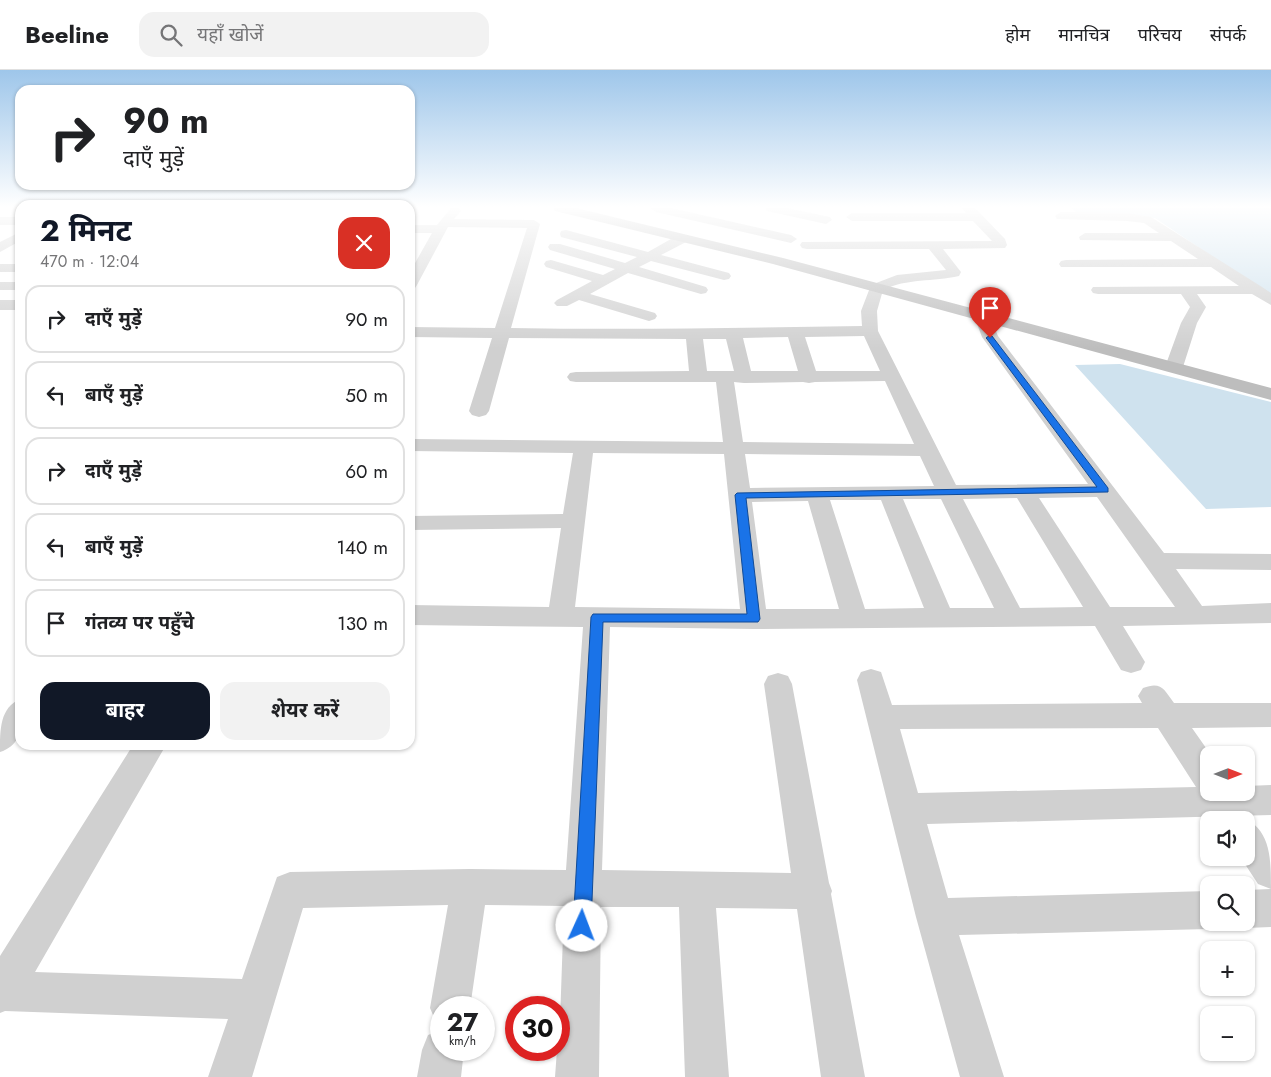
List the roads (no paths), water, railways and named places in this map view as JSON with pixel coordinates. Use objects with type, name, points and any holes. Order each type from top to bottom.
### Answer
[{"type":"street","points":[[415,276],[426,255]]},
{"type":"street","points":[[479,411],[525,255]]},
{"type":"street","points":[[580,255],[701,290]]},
{"type":"street","points":[[645,255],[724,276]]},
{"type":"street","points":[[753,255],[1271,394]]},
{"type":"street","points":[[941,255],[954,274],[900,277],[876,288],[869,311],[870,331],[927,450],[1012,617]]},
{"type":"street","points":[[1108,255],[1120,264]]},
{"type":"street","points":[[1204,255],[1271,300]]},
{"type":"street","points":[[562,303],[649,256]]},
{"type":"street","points":[[1066,264],[1216,263]]},
{"type":"street","points":[[551,264],[604,280]]},
{"type":"street","points":[[0,268],[15,268]]},
{"type":"street","points":[[0,286],[15,286]]},
{"type":"street","points":[[1098,290],[1257,290]]},
{"type":"street","points":[[1174,367],[1189,323],[1198,307],[1185,290]]},
{"type":"street","points":[[577,295],[649,316]]},
{"type":"street","points":[[0,305],[15,305]]},
{"type":"street","points":[[982,316],[990,338],[1157,560],[1195,616]]},
{"type":"street","points":[[415,332],[655,335],[733,332],[870,331]]},
{"type":"street","points":[[733,332],[734,448],[754,619]]},
{"type":"street","points":[[795,332],[809,378]]},
{"type":"street","points":[[694,333],[699,377]]},
{"type":"street","points":[[576,377],[809,378],[892,376]]},
{"type":"street","points":[[415,445],[927,450]]},
{"type":"street","points":[[560,617],[584,446]]},
{"type":"street","points":[[740,495],[1105,490]]},
{"type":"street","points":[[1024,492],[1131,662]]},
{"type":"street","points":[[817,494],[855,618]]},
{"type":"street","points":[[890,494],[941,618]]},
{"type":"street","points":[[415,523],[574,521]]},
{"type":"street","points":[[1157,560],[1271,562]]},
{"type":"street","points":[[415,615],[754,619],[1195,616],[1271,613]]},
{"type":"street","points":[[577,1077],[583,888],[597,617]]},
{"type":"street","points":[[871,680],[935,917],[982,1077]]},
{"type":"street","points":[[778,684],[814,891],[843,1077]]},
{"type":"street","points":[[881,717],[1160,705],[1271,714]]},
{"type":"street","points":[[1160,705],[1200,766]]},
{"type":"street","points":[[0,739],[15,718]]},
{"type":"street","points":[[147,750],[0,992],[254,1000]]},
{"type":"street","points":[[906,809],[1200,799]]},
{"type":"street","points":[[1255,799],[1271,800]]},
{"type":"street","points":[[1255,848],[1271,872]]},
{"type":"street","points":[[452,996],[470,887]]},
{"type":"street","points":[[230,1077],[290,890],[470,887],[814,891]]},
{"type":"street","points":[[696,889],[707,1077]]},
{"type":"street","points":[[1255,909],[1271,908]]},
{"type":"street","points":[[935,917],[1200,910]]},
{"type":"street","points":[[439,1077],[442,1061]]},
{"type":"water","points":[[1210,255],[1271,255],[1271,296]]},
{"type":"water","points":[[1120,364],[1271,402],[1271,507],[1206,509],[1075,365]]}]
